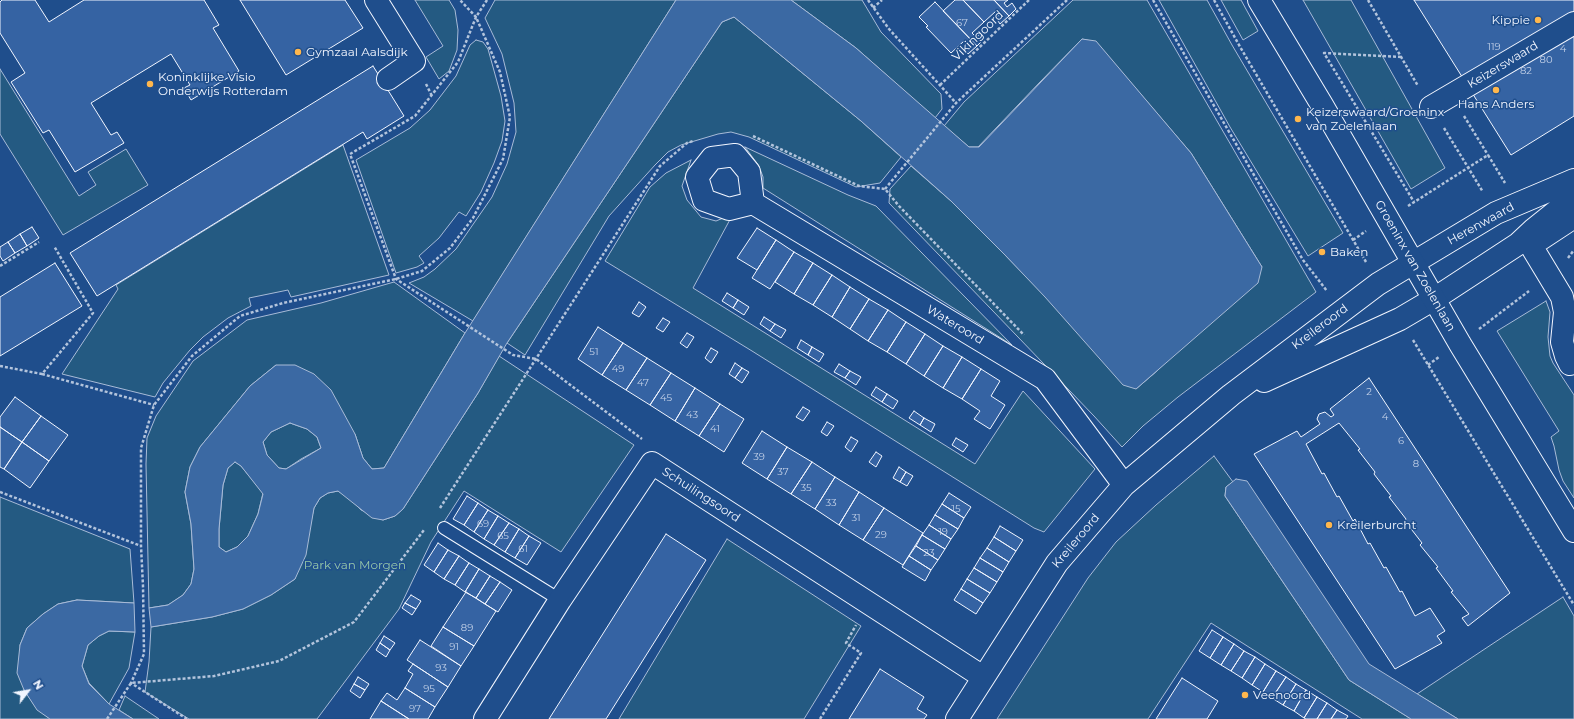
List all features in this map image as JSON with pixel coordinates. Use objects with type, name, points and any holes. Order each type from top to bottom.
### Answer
[{"type":"street","points":[[376,0],[414,61],[388,79]]},
{"type":"street","name":"Groeninx van Zoelenlaan","points":[[1259,0],[1322,105],[1434,299],[1574,531]]},
{"type":"street","name":"Keizerswaard","points":[[1431,107],[1574,23]]},
{"type":"street","name":"Herenwaard","points":[[1413,263],[1496,213],[1574,180]]},
{"type":"street","name":"Wateroord","points":[[752,203],[1044,379],[1124,485]]},
{"type":"street","points":[[1434,299],[1518,244],[1534,229],[1573,203]]},
{"type":"street","points":[[1573,203],[1533,246],[1534,252],[1562,297],[1565,312],[1562,335],[1564,350],[1570,364],[1574,361]]},
{"type":"street","name":"Kreileroord","points":[[957,719],[1057,563],[1124,485],[1231,395],[1342,310],[1378,284],[1413,263]]},
{"type":"street","name":"Kreileroord","points":[[1231,395],[1359,339],[1400,319],[1434,299]]},
{"type":"street","name":"Schuilingsoord","points":[[485,719],[560,600],[652,463],[984,677]]},
{"type":"lane","points":[[444,528],[560,600]]},
{"type":"path","points":[[107,719],[131,683],[144,654],[140,448],[154,405],[192,356],[240,316],[283,303],[422,271],[450,248],[473,218],[503,159],[510,117],[500,72],[476,17],[460,0]]},
{"type":"path","points":[[487,0],[476,17],[458,62],[415,116],[350,154],[396,278],[513,356],[536,359],[647,443],[652,463]]},
{"type":"path","points":[[868,0],[889,30],[956,103]]},
{"type":"path","points":[[873,8],[882,0]]},
{"type":"path","name":"Vikingoord","points":[[940,84],[1029,0]]},
{"type":"path","points":[[885,189],[904,164],[956,103],[1067,0]]},
{"type":"path","points":[[1153,0],[1303,260],[1342,310]]},
{"type":"path","points":[[1214,0],[1239,45]]},
{"type":"path","points":[[1402,57],[1324,53],[1414,202]]},
{"type":"path","points":[[1452,95],[1488,155]]},
{"type":"path","points":[[749,134],[860,186],[885,189],[899,206],[1024,335],[1027,342]]},
{"type":"path","points":[[437,512],[660,166],[687,143],[700,138]]},
{"type":"path","points":[[0,266],[39,242]]},
{"type":"path","points":[[42,374],[93,313],[54,246]]},
{"type":"path","points":[[0,366],[42,374],[154,405]]},
{"type":"path","points":[[0,492],[141,546]]},
{"type":"path","points":[[131,683],[214,676],[279,661],[354,622],[428,524]]},
{"type":"path","points":[[820,719],[861,652],[846,643],[870,603]]},
{"type":"path","points":[[131,683],[187,719]]},
{"type":"green space","points":[[415,0],[449,0],[455,10],[458,30],[457,50],[449,71],[439,79],[426,57],[443,46]]},
{"type":"green space","points":[[495,0],[676,0],[473,321],[409,283],[424,277],[435,269],[456,249],[492,197],[507,164],[516,132],[514,103],[502,54],[485,18]]},
{"type":"green space","points":[[791,0],[862,0],[881,32],[941,94],[942,109],[935,118],[856,48]]},
{"type":"green space","points":[[1073,0],[1147,0],[1316,292],[1178,397],[1143,426],[1122,447],[889,203],[890,189],[911,166],[951,201],[1136,389],[1157,371],[1262,267],[1191,153],[1096,42],[1082,39],[978,147],[969,147],[944,126],[964,102]]},
{"type":"green space","points":[[1159,0],[1207,0],[1343,233],[1308,256],[1230,127]]},
{"type":"green space","points":[[1221,0],[1241,0],[1258,31],[1243,40]]},
{"type":"green space","points":[[1303,0],[1351,0],[1445,168],[1411,189]]},
{"type":"green space","points":[[734,17],[861,121],[901,157],[880,183],[856,187],[749,137],[731,132],[718,134],[681,145],[668,152],[609,216],[525,355],[507,343],[722,22]]},
{"type":"green space","points":[[476,40],[483,42],[488,49],[501,96],[505,121],[502,141],[481,192],[466,216],[459,212],[439,238],[419,256],[424,263],[417,267],[396,273],[356,160],[410,128],[430,110],[456,76],[470,45]]},
{"type":"green space","points":[[0,69],[79,196],[96,185],[88,172],[126,149],[148,185],[63,235],[0,134]]},
{"type":"green space","points":[[343,145],[389,275],[291,297],[288,290],[249,298],[251,306],[228,318],[203,337],[190,350],[163,383],[155,397],[62,374],[118,289],[116,285]]},
{"type":"green space","points":[[745,147],[848,195],[876,206],[1012,345],[763,188],[763,177],[759,166]]},
{"type":"green space","points":[[691,160],[682,186],[687,200],[701,217],[716,221],[733,214],[693,288],[975,464],[1023,391],[1095,469],[1044,532],[1034,528],[752,351],[605,261],[650,187],[666,173]]},
{"type":"green space","points":[[394,282],[465,333],[384,468],[372,469],[363,458],[355,434],[276,365],[250,386],[200,447],[190,467],[185,492],[191,524],[194,569],[191,584],[183,595],[168,605],[149,608],[146,464],[147,438],[156,416],[193,361],[247,320],[321,303]]},
{"type":"green space","points":[[1546,301],[1550,312],[1548,337],[1550,356],[1574,395],[1574,498],[1563,481],[1551,437],[1559,431],[1497,331]]},
{"type":"green space","name":"Park van Morgen","points":[[499,356],[634,445],[561,552],[464,491],[431,542],[399,609],[317,719],[189,719],[145,692],[149,662],[151,627],[212,617],[243,609],[271,595],[295,579],[314,508],[320,498],[328,493],[338,491],[349,498],[361,510],[383,520],[395,516],[403,509],[478,393]]},
{"type":"green space","points":[[290,423],[307,429],[317,437],[321,448],[286,469],[279,468],[267,455],[263,442],[271,432]]},
{"type":"green space","points":[[1214,456],[1233,482],[1226,487],[1225,496],[1349,680],[1411,719],[1362,719],[1211,623],[1148,719],[997,719],[1088,578],[1116,542],[1156,505]]},
{"type":"green space","points":[[235,462],[241,466],[263,493],[258,514],[248,536],[237,547],[226,552],[219,547],[223,485],[228,468]]},
{"type":"green space","points":[[0,497],[130,549],[134,603],[77,600],[58,604],[43,614],[27,628],[20,645],[24,690],[37,709],[50,719],[0,719]]},
{"type":"green space","points":[[727,539],[861,626],[804,719],[619,719]]},
{"type":"green space","points":[[1563,597],[1574,616],[1574,719],[1458,719],[1417,694]]},
{"type":"green space","points":[[109,631],[135,632],[129,668],[109,704],[89,683],[82,666],[88,645],[99,636]]},
{"type":"green space","points":[[125,696],[159,719],[133,719],[119,710]]},
{"type":"shaded area","points":[[676,0],[791,0],[856,48],[969,147],[979,147],[1082,39],[1096,41],[1191,153],[1262,267],[1258,283],[1136,389],[1123,385],[1045,297],[951,201],[861,121],[734,17],[722,22],[507,343],[478,393],[403,509],[395,516],[383,520],[372,518],[338,491],[328,493],[320,498],[314,508],[306,555],[295,579],[271,595],[243,609],[212,617],[151,627],[149,608],[168,605],[183,595],[191,584],[194,569],[191,524],[185,492],[190,467],[200,447],[250,386],[276,365],[295,365],[314,374],[331,390],[355,434],[363,458],[372,469],[384,468],[465,333]],"holes":[[[290,423],[307,429],[317,437],[321,448],[286,469],[279,468],[267,455],[263,442],[271,432]],[[235,462],[241,466],[263,494],[258,514],[248,536],[237,547],[226,552],[219,547],[223,485],[228,468]]]},
{"type":"shaded area","points":[[1236,479],[1247,481],[1369,664],[1458,719],[1411,719],[1349,680],[1225,496],[1226,487]]},
{"type":"shaded area","points":[[77,600],[134,603],[135,632],[109,631],[99,636],[88,645],[82,666],[89,684],[109,704],[133,719],[50,719],[37,710],[24,690],[17,673],[20,645],[27,628],[43,614],[58,604]]},
{"type":"building","points":[[2,0],[35,0],[49,22],[84,0],[204,0],[219,25],[213,28],[239,71],[191,100],[184,88],[190,85],[171,54],[91,103],[111,135],[117,132],[124,143],[75,172],[49,130],[43,133],[11,82],[25,73],[0,33],[0,2]]},
{"type":"building","name":"Gymzaal Aalsdijk","points":[[240,0],[345,0],[363,28],[286,75]]},
{"type":"building","points":[[955,0],[963,0],[984,22],[972,33],[976,37],[980,34],[984,39],[977,46],[943,11]]},
{"type":"building","points":[[963,0],[994,0],[1009,16],[1000,24],[996,18],[999,15],[996,11],[984,22]]},
{"type":"building","points":[[994,0],[1008,0],[1004,3],[1007,7],[1012,3],[1016,9],[1009,16]]},
{"type":"building","points":[[1414,0],[1574,0],[1574,116],[1511,155]]},
{"type":"building","points":[[935,2],[977,46],[968,54],[964,48],[967,45],[964,41],[951,53],[926,27],[928,26],[919,17]]},
{"type":"building","points":[[373,66],[404,116],[367,139],[363,132],[97,296],[70,253]]},
{"type":"building","points":[[32,227],[39,238],[27,246],[20,234]]},
{"type":"building","points":[[757,228],[776,240],[757,270],[737,258]]},
{"type":"building","points":[[20,234],[27,246],[15,253],[8,242]]},
{"type":"building","points":[[776,240],[794,252],[770,289],[752,278]]},
{"type":"building","points":[[8,242],[15,253],[3,261],[0,256],[0,247]]},
{"type":"building","points":[[794,252],[813,263],[794,294],[775,282]]},
{"type":"building","points":[[55,263],[82,306],[0,356],[0,297]]},
{"type":"building","points":[[813,263],[832,275],[813,305],[794,294]]},
{"type":"building","points":[[832,275],[850,287],[832,317],[813,305]]},
{"type":"building","points":[[850,287],[869,299],[850,329],[832,317]]},
{"type":"building","points":[[727,293],[738,300],[733,308],[722,301]]},
{"type":"building","points":[[869,299],[888,310],[868,341],[850,329]]},
{"type":"building","points":[[738,300],[749,307],[744,315],[733,308]]},
{"type":"building","points":[[639,302],[646,307],[639,317],[632,313]]},
{"type":"building","points":[[888,310],[906,322],[887,352],[868,341]]},
{"type":"building","points":[[764,317],[775,324],[770,331],[760,324]]},
{"type":"building","points":[[663,318],[670,322],[663,332],[656,328]]},
{"type":"building","points":[[906,322],[925,334],[906,364],[887,352]]},
{"type":"building","points":[[775,324],[786,330],[781,338],[770,331]]},
{"type":"building","points":[[598,327],[623,343],[602,375],[578,359]]},
{"type":"building","points":[[687,333],[694,337],[687,348],[680,343]]},
{"type":"building","points":[[925,334],[943,346],[924,376],[906,364]]},
{"type":"building","points":[[801,340],[812,347],[808,355],[797,348]]},
{"type":"building","points":[[623,343],[647,358],[626,390],[602,375]]},
{"type":"building","points":[[943,346],[962,357],[943,388],[924,376]]},
{"type":"building","points":[[812,347],[824,354],[819,362],[808,355]]},
{"type":"building","points":[[711,348],[718,352],[711,363],[705,358]]},
{"type":"building","points":[[962,357],[981,369],[962,399],[943,388]]},
{"type":"building","points":[[647,358],[671,373],[650,405],[626,390]]},
{"type":"building","points":[[735,363],[742,368],[735,378],[729,374]]},
{"type":"building","points":[[839,364],[850,371],[845,378],[834,372]]},
{"type":"building","points":[[742,368],[749,372],[742,383],[735,378]]},
{"type":"building","points":[[981,369],[1000,381],[991,396],[1005,405],[990,429],[974,419],[980,411],[962,399]]},
{"type":"building","points":[[850,371],[861,377],[856,385],[845,378]]},
{"type":"building","points":[[671,373],[695,388],[675,421],[650,405]]},
{"type":"building","name":"Kreilerburcht","points":[[1369,378],[1510,593],[1468,626],[1462,618],[1469,614],[1451,592],[1453,591],[1436,568],[1438,567],[1420,545],[1422,543],[1389,497],[1391,496],[1374,474],[1375,472],[1358,450],[1360,449],[1339,423],[1306,444],[1322,474],[1324,473],[1337,497],[1339,496],[1353,521],[1355,519],[1368,544],[1370,543],[1384,568],[1386,567],[1400,592],[1402,591],[1415,616],[1430,608],[1445,631],[1437,636],[1442,643],[1395,669],[1254,454],[1297,431],[1301,437],[1320,424],[1317,419],[1319,414],[1325,412],[1331,417],[1334,415],[1330,409]]},
{"type":"building","points":[[876,387],[887,394],[882,402],[871,395]]},
{"type":"building","points":[[695,388],[720,404],[699,436],[675,421]]},
{"type":"building","points":[[887,394],[898,401],[893,409],[882,402]]},
{"type":"building","points":[[15,397],[41,416],[22,442],[0,427],[0,417]]},
{"type":"building","points":[[720,404],[744,419],[724,452],[699,436]]},
{"type":"building","points":[[803,407],[810,411],[803,421],[796,417]]},
{"type":"building","points":[[914,411],[924,418],[920,425],[909,418]]},
{"type":"building","points":[[41,416],[68,435],[49,461],[22,442]]},
{"type":"building","points":[[924,418],[935,424],[931,432],[920,425]]},
{"type":"building","points":[[827,422],[834,426],[827,436],[821,432]]},
{"type":"building","points":[[0,427],[22,442],[4,469],[0,467]]},
{"type":"building","points":[[762,431],[787,447],[767,479],[742,463]]},
{"type":"building","points":[[851,437],[858,441],[851,452],[845,447]]},
{"type":"building","points":[[956,438],[968,445],[963,452],[952,445]]},
{"type":"building","points":[[22,442],[49,461],[30,488],[4,469]]},
{"type":"building","points":[[787,447],[812,462],[791,494],[767,479]]},
{"type":"building","points":[[876,452],[882,456],[876,467],[869,462]]},
{"type":"building","points":[[812,462],[835,477],[815,509],[791,494]]},
{"type":"building","points":[[899,467],[906,472],[900,482],[893,478]]},
{"type":"building","points":[[906,472],[913,476],[907,486],[900,482]]},
{"type":"building","points":[[835,477],[859,492],[839,525],[815,509]]},
{"type":"building","points":[[859,492],[884,508],[863,540],[839,525]]},
{"type":"building","points":[[949,493],[971,507],[964,518],[942,504]]},
{"type":"building","points":[[467,496],[478,503],[464,525],[453,519]]},
{"type":"building","points":[[478,503],[488,510],[474,532],[464,525]]},
{"type":"building","points":[[942,504],[964,518],[958,529],[935,515]]},
{"type":"building","points":[[884,508],[923,533],[903,565],[863,540]]},
{"type":"building","points":[[488,510],[498,516],[484,539],[474,532]]},
{"type":"building","points":[[935,515],[958,529],[951,539],[929,525]]},
{"type":"building","points":[[498,516],[509,523],[494,545],[484,539]]},
{"type":"building","points":[[509,523],[519,529],[505,552],[494,545]]},
{"type":"building","points":[[929,525],[951,539],[945,549],[922,535]]},
{"type":"building","points":[[1000,526],[1023,540],[1016,551],[994,537]]},
{"type":"building","points":[[519,529],[529,536],[515,558],[505,552]]},
{"type":"building","points":[[666,534],[706,560],[606,719],[549,719]]},
{"type":"building","points":[[922,535],[945,549],[938,560],[916,546]]},
{"type":"building","points":[[529,536],[541,543],[527,565],[515,558]]},
{"type":"building","points":[[994,537],[1016,551],[1009,562],[987,548]]},
{"type":"building","points":[[438,543],[448,550],[434,572],[424,565]]},
{"type":"building","points":[[916,546],[938,560],[931,570],[909,556]]},
{"type":"building","points":[[987,548],[1009,562],[1003,572],[980,558]]},
{"type":"building","points":[[448,550],[459,556],[444,579],[434,572]]},
{"type":"building","points":[[459,556],[469,563],[455,585],[444,579]]},
{"type":"building","points":[[909,556],[931,570],[925,581],[902,567]]},
{"type":"building","points":[[980,558],[1003,572],[997,582],[974,568]]},
{"type":"building","points":[[469,563],[479,569],[465,592],[455,585]]},
{"type":"building","points":[[974,568],[997,582],[990,593],[967,579]]},
{"type":"building","points":[[479,569],[490,576],[476,598],[465,592]]},
{"type":"building","points":[[490,576],[500,582],[485,604],[476,598]]},
{"type":"building","points":[[967,579],[990,593],[983,603],[961,589]]},
{"type":"building","points":[[500,582],[512,590],[498,612],[485,604]]},
{"type":"building","points":[[961,589],[983,603],[976,614],[954,600]]},
{"type":"building","points":[[466,592],[496,611],[474,646],[443,627]]},
{"type":"building","points":[[411,595],[421,601],[416,609],[405,603]]},
{"type":"building","points":[[405,603],[416,609],[412,615],[402,608]]},
{"type":"building","points":[[443,627],[474,646],[461,666],[431,646]]},
{"type":"building","points":[[1212,630],[1223,637],[1210,658],[1199,651]]},
{"type":"building","points":[[384,636],[395,643],[390,650],[380,643]]},
{"type":"building","points":[[1223,637],[1234,644],[1221,665],[1210,658]]},
{"type":"building","points":[[420,640],[461,666],[448,687],[407,660]]},
{"type":"building","points":[[380,643],[390,650],[386,657],[376,650]]},
{"type":"building","points":[[1234,644],[1244,651],[1231,671],[1221,665]]},
{"type":"building","points":[[1244,651],[1255,657],[1242,678],[1231,671]]},
{"type":"building","points":[[1255,657],[1265,664],[1252,685],[1242,678]]},
{"type":"building","points":[[413,664],[448,687],[435,707],[405,688],[413,674],[408,671]]},
{"type":"building","points":[[1265,664],[1276,671],[1263,692],[1252,685]]},
{"type":"building","points":[[880,669],[924,697],[917,709],[927,715],[924,719],[849,719]]},
{"type":"building","points":[[1276,671],[1286,677],[1272,698],[1263,692]]},
{"type":"building","points":[[358,677],[369,684],[365,690],[354,684]]},
{"type":"building","points":[[1286,677],[1296,684],[1283,705],[1272,698]]},
{"type":"building","points":[[1182,678],[1218,701],[1207,719],[1156,719]]},
{"type":"building","points":[[354,684],[365,690],[360,698],[350,691]]},
{"type":"building","points":[[1296,684],[1306,690],[1294,711],[1283,705]]},
{"type":"building","points":[[405,688],[435,707],[428,719],[409,719],[381,701],[387,693],[397,700]]},
{"type":"building","points":[[1306,690],[1317,697],[1304,718],[1294,711]]},
{"type":"building","points":[[1317,697],[1327,703],[1317,719],[1304,718]]},
{"type":"building","points":[[381,701],[409,719],[370,719]]},
{"type":"building","points":[[1327,703],[1337,710],[1331,719],[1317,719]]},
{"type":"building","points":[[1337,710],[1348,716],[1346,719],[1331,719]]},
{"type":"place","name":"Kippie","points":[[1538,20]]},
{"type":"place","name":"Gymzaal Aalsdijk","points":[[298,52]]},
{"type":"place","name":"Koninklijke Visio Onderwijs Rotterdam","points":[[150,84]]},
{"type":"place","name":"Hans Anders","points":[[1496,90]]},
{"type":"place","name":"Keizerswaard/Groeninx van Zoelenlaan","points":[[1298,119]]},
{"type":"place","name":"Baken","points":[[1322,252]]},
{"type":"place","name":"Kreilerburcht","points":[[1329,525]]},
{"type":"place","name":"Veenoord","points":[[1245,695]]}]
